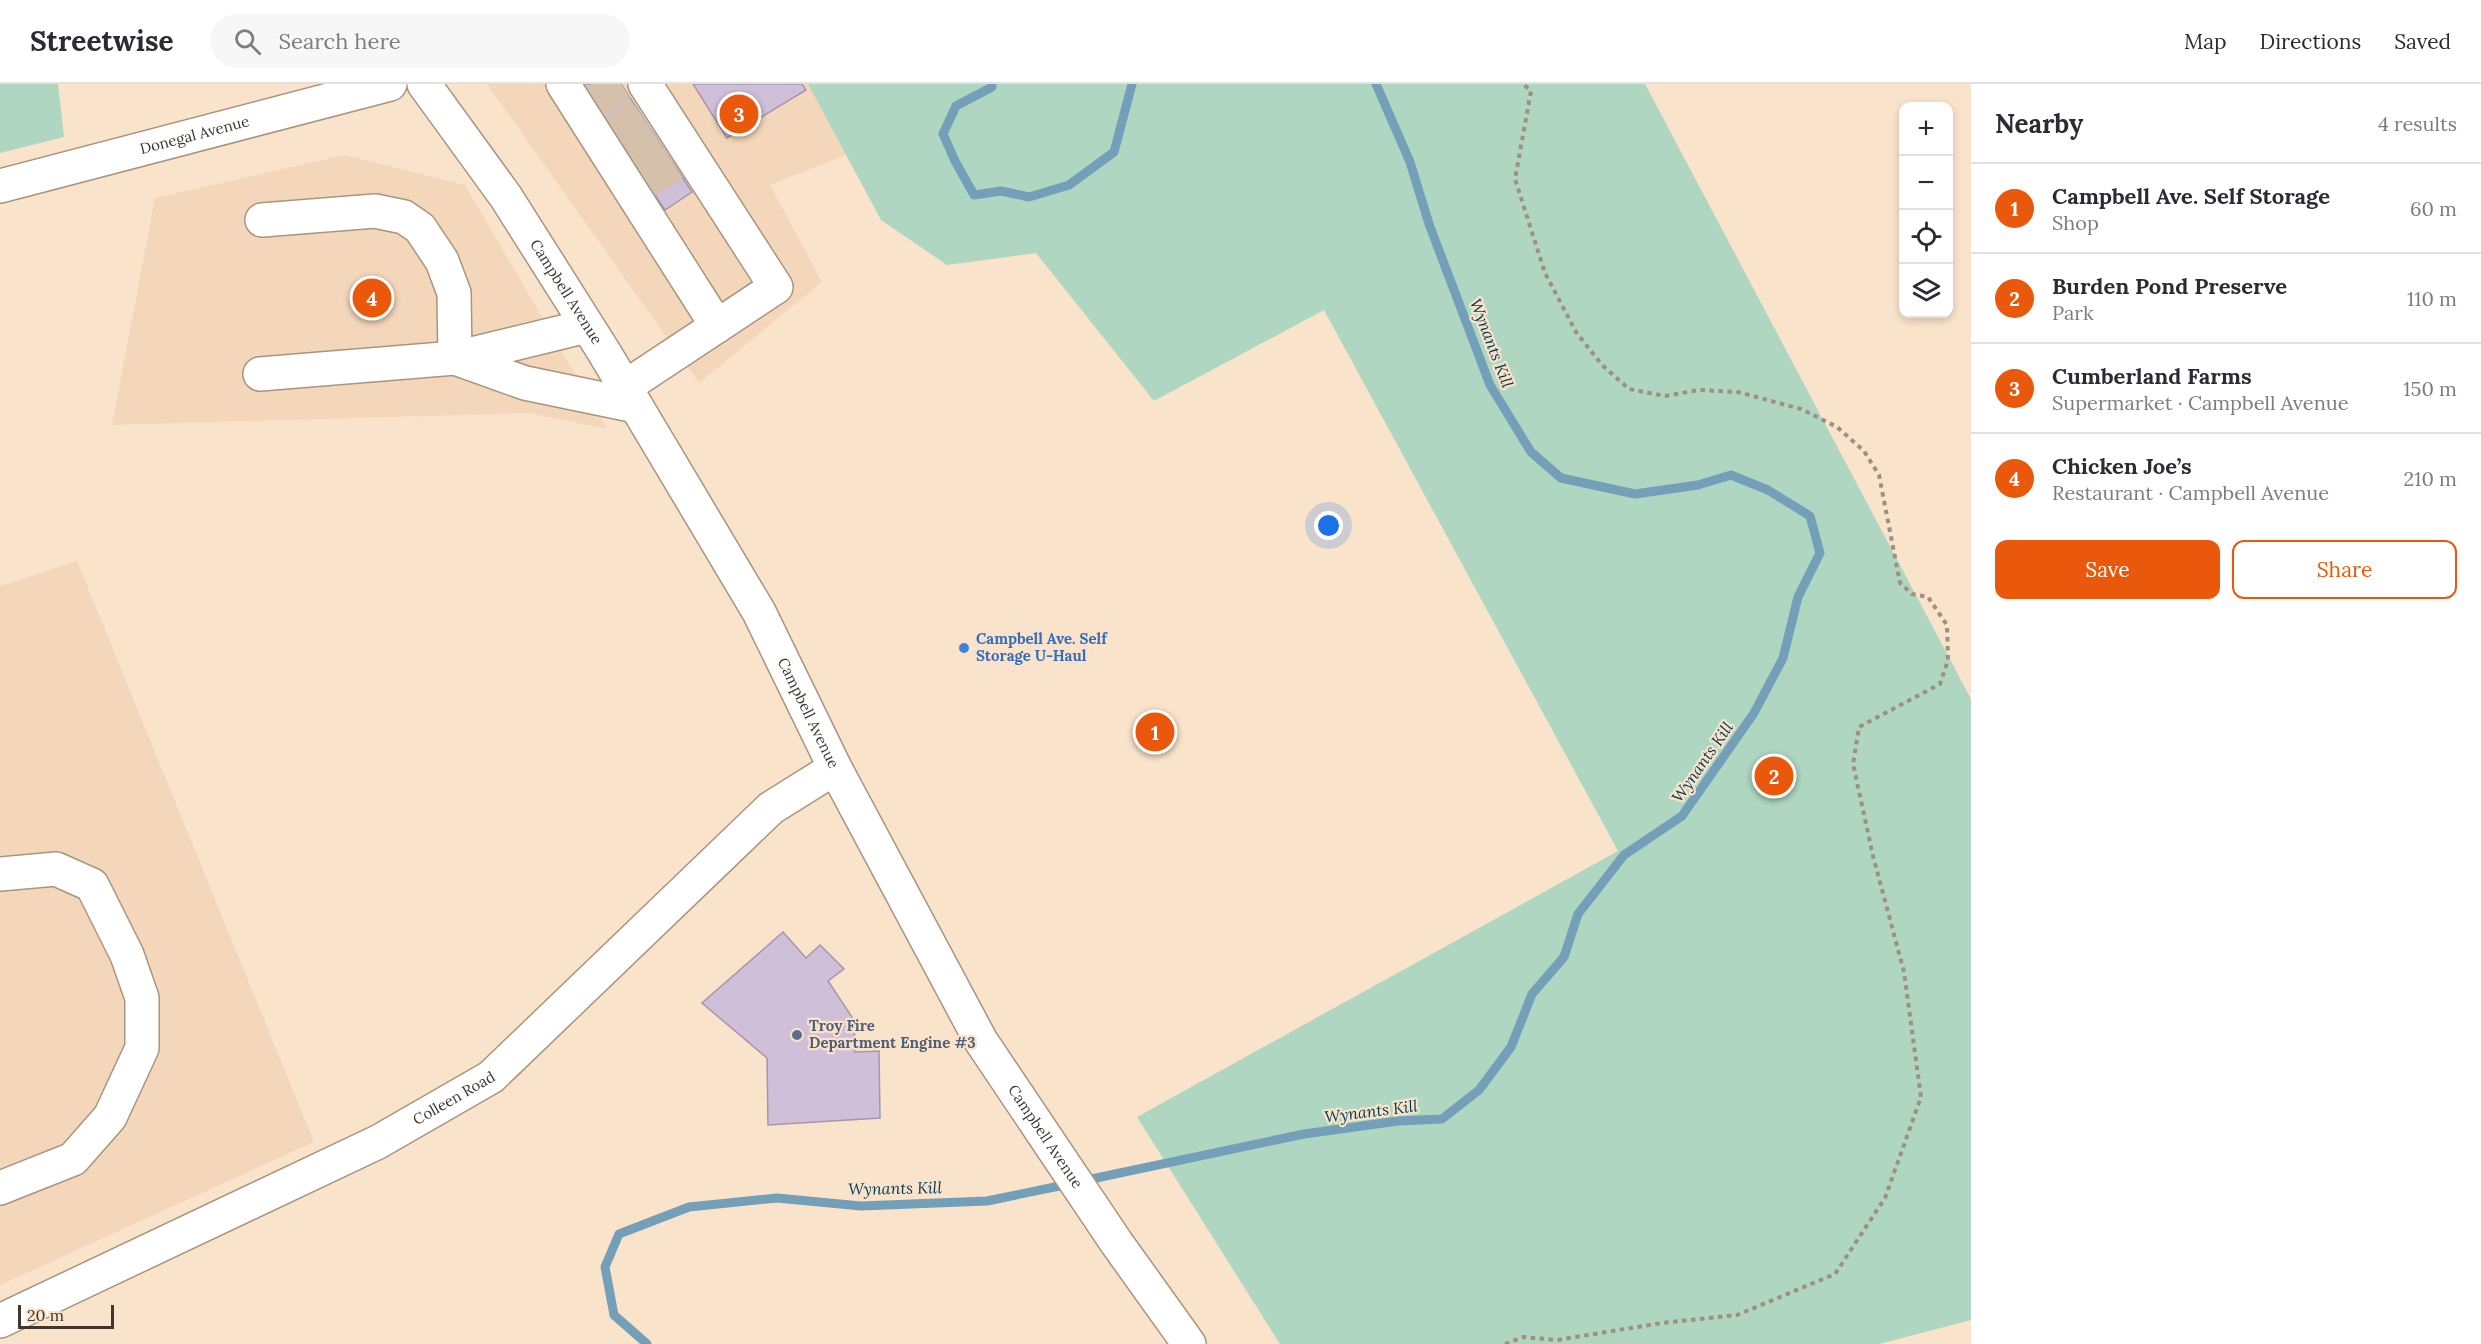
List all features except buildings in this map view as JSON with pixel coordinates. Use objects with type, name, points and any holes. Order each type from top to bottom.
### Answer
[{"type":"street","name":"Donegal Avenue","points":[[0,186],[390,84]]},
{"type":"street","name":"Campbell Avenue","points":[[424,84],[506,197],[587,326],[759,612],[836,768],[981,1041],[1116,1242],[1189,1344]]},
{"type":"street","points":[[579,99],[623,162],[717,326]]},
{"type":"street","points":[[455,358],[525,383],[630,397],[717,326],[776,287],[662,126]]},
{"type":"street","points":[[262,220],[375,211],[404,217],[420,228],[442,261],[454,293],[455,358]]},
{"type":"street","points":[[260,374],[455,358],[587,326]]},
{"type":"street","name":"Colleen Road","points":[[0,1321],[378,1142],[491,1077],[771,808],[836,768]]},
{"type":"street","points":[[0,874],[56,870],[92,885],[127,955],[142,998],[142,1048],[110,1117],[73,1159],[0,1188]]},
{"type":"path","points":[[1505,1344],[1523,1337],[1557,1340],[1662,1323],[1737,1315],[1835,1274],[1885,1198],[1921,1097],[1904,972],[1873,856],[1853,764],[1859,727],[1940,684],[1948,660],[1947,625],[1928,597],[1912,594],[1900,583],[1879,475],[1864,451],[1837,427],[1801,409],[1738,392],[1699,390],[1665,396],[1629,389],[1602,365],[1576,332],[1545,273],[1515,179],[1531,91],[1523,84]]},
{"type":"shaded area","points":[[487,84],[833,84],[838,91],[846,155],[770,185],[822,282],[699,383]]},
{"type":"shaded area","points":[[345,155],[465,185],[607,429],[529,413],[112,425],[155,198]]},
{"type":"shaded area","points":[[77,561],[314,1142],[0,1285],[0,586]]},
{"type":"green space","points":[[0,84],[58,84],[64,137],[0,153]]},
{"type":"green space","points":[[808,84],[1645,84],[1971,699],[1971,1320],[1879,1344],[1280,1344],[1137,1117],[1618,851],[1324,310],[1154,401],[1036,253],[947,265],[881,220]]},
{"type":"waterway","name":"Wynants Kill","points":[[992,84],[992,87],[956,106],[943,134],[974,195],[1001,191],[1029,197],[1069,185],[1114,152],[1132,84]]},
{"type":"waterway","name":"Wynants Kill","points":[[1082,1181],[1304,1134],[1398,1121],[1442,1119],[1479,1090],[1511,1047],[1532,994],[1564,957],[1578,914],[1624,855],[1682,816],[1754,713],[1783,658],[1798,597],[1820,553],[1810,516],[1768,490],[1731,475],[1698,485],[1635,494],[1561,478],[1531,452],[1490,385],[1429,224],[1410,162],[1376,84]]},
{"type":"waterway","name":"Wynants Kill","points":[[647,1344],[614,1315],[605,1267],[619,1234],[689,1207],[777,1198],[861,1206],[987,1201],[1069,1184]]},
{"type":"tunnel","points":[[594,102],[621,84]]},
{"type":"tunnel","points":[[613,132],[640,113]]},
{"type":"tunnel","points":[[631,158],[658,140]]},
{"type":"tunnel","points":[[646,182],[674,164]]},
{"type":"place","name":"Cumberland Farms","points":[[739,114]]},
{"type":"place","name":"Chicken Joe’s","points":[[372,298]]},
{"type":"place","name":"Campbell Ave. Self Storage U-Haul","points":[[964,648]]},
{"type":"place","name":"Campbell Ave. Self Storage","points":[[1155,732]]},
{"type":"place","name":"Burden Pond Preserve","points":[[1774,776]]},
{"type":"place","name":"Troy Fire Department Engine #3","points":[[797,1035]]}]
